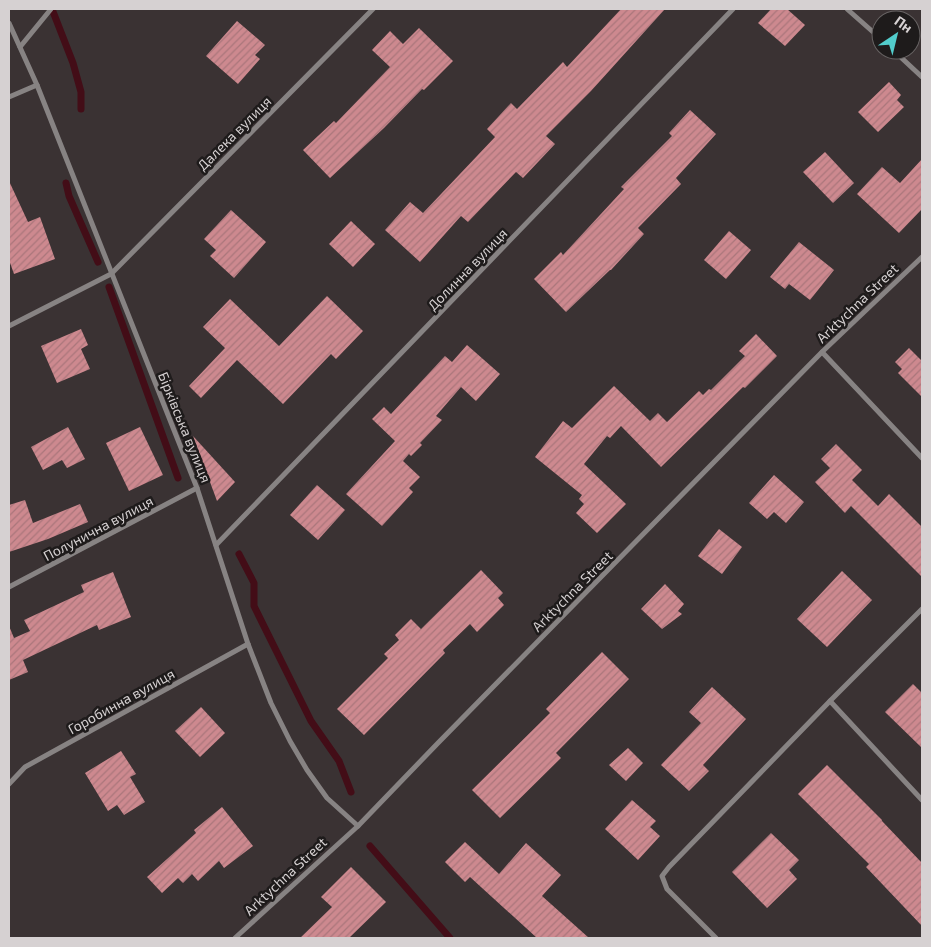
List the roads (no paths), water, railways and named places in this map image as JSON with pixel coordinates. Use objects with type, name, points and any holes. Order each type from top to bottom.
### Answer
[{"type":"street","points":[[20,47],[52,9]]},
{"type":"street","name":"Далека вулиця","points":[[9,326],[111,274],[373,9]]},
{"type":"street","name":"Долинна вулиця","points":[[216,545],[733,9]]},
{"type":"street","points":[[847,9],[871,30]]},
{"type":"street","name":"Бірківська вулиця","points":[[9,23],[37,85],[197,488],[248,644],[271,703],[307,770],[327,798],[358,826]]},
{"type":"street","points":[[904,60],[922,77]]},
{"type":"street","points":[[9,97],[37,85]]},
{"type":"street","name":"Arktychna Street","points":[[235,938],[358,826],[822,352],[922,257]]},
{"type":"street","points":[[822,352],[922,458]]},
{"type":"street","name":"Полунична вулиця","points":[[9,587],[197,488]]},
{"type":"street","points":[[716,938],[667,890],[662,876],[668,867],[830,701],[922,610]]},
{"type":"street","name":"Горобинна вулиця","points":[[9,784],[25,768],[248,644]]},
{"type":"street","points":[[830,701],[922,800]]},
{"type":"waterway","points":[[52,9],[73,63],[81,92],[81,109]]},
{"type":"waterway","points":[[66,183],[69,196],[98,262]]},
{"type":"waterway","points":[[109,287],[178,478]]},
{"type":"waterway","points":[[239,554],[254,583],[254,606],[311,721],[339,761],[351,792]]},
{"type":"waterway","points":[[370,846],[450,938]]}]
